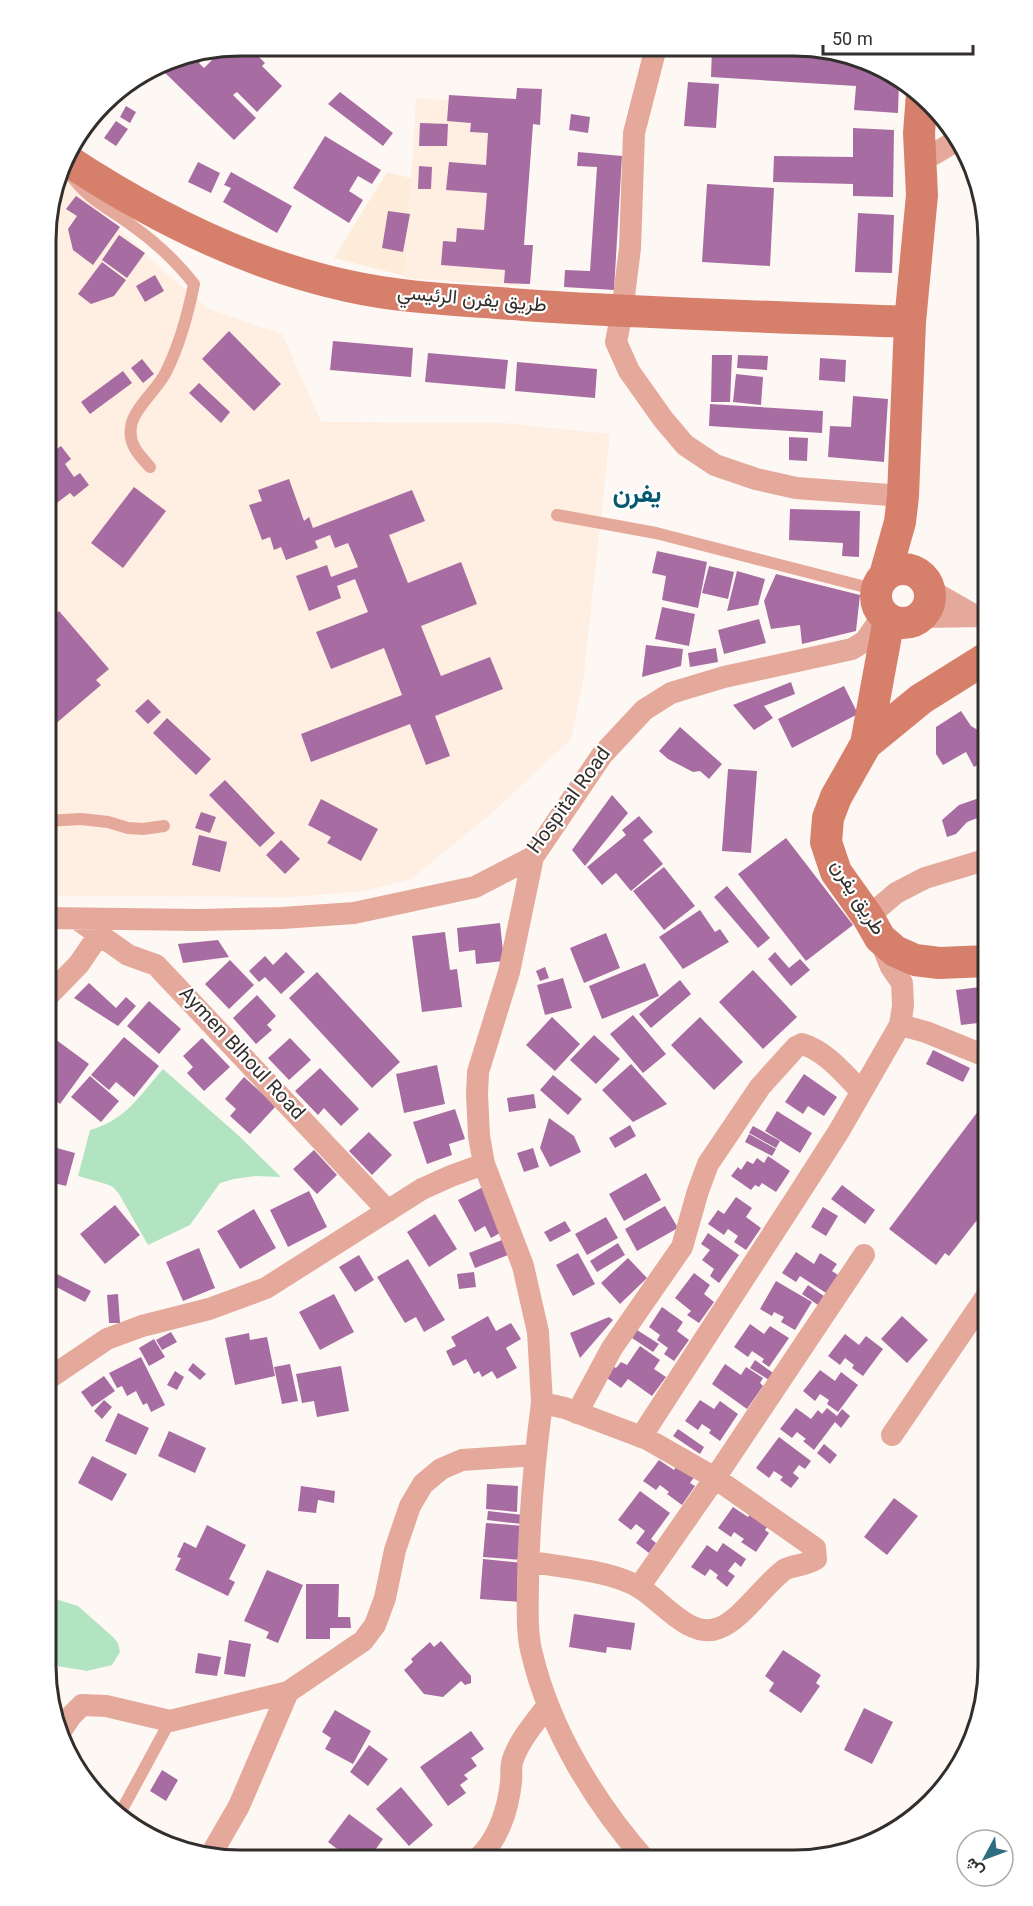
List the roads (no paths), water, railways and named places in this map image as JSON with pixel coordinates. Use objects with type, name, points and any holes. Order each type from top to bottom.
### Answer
[{"type":"main road","name":"طريق يفرن","points":[[930,116],[936,150],[922,195],[910,322],[901,509],[903,601],[878,685],[866,744],[836,797],[828,818],[826,842],[836,872],[874,927],[895,951],[915,960],[939,963],[977,961]]},
{"type":"main road","name":"طريق يفرن الرئيسي","points":[[73,163],[141,206],[185,228],[289,269],[348,286],[408,296],[622,312],[910,322]]},
{"type":"main road","points":[[866,744],[921,699],[978,663]]},
{"type":"street","points":[[654,55],[634,133],[630,248],[616,342],[629,371],[663,419],[685,444],[715,465],[756,479],[901,509]]},
{"type":"street","points":[[903,601],[978,614]]},
{"type":"street","name":"Hospital Road","points":[[56,918],[223,920],[354,913],[475,887],[533,857],[602,755],[644,710],[671,693],[723,677],[852,650],[865,641],[903,601]]},
{"type":"street","points":[[533,857],[509,972],[478,1072],[479,1136],[484,1164],[523,1266],[538,1332],[542,1403],[535,1455],[528,1561],[531,1653],[548,1704],[577,1765],[620,1832],[636,1850]]},
{"type":"street","points":[[641,1437],[736,1293],[838,1131],[900,1025],[903,1006],[902,983],[891,967],[874,927],[896,893],[925,878],[978,862]]},
{"type":"street","name":"Aymen Blhoul Road","points":[[77,919],[128,955],[156,965],[388,1211]]},
{"type":"street","points":[[56,988],[79,964],[98,936]]},
{"type":"street","points":[[900,1025],[926,1032],[977,1053]]},
{"type":"street","points":[[577,1413],[612,1348],[682,1247],[708,1164],[760,1087],[796,1047],[802,1044],[817,1051],[861,1091]]},
{"type":"street","points":[[56,1374],[107,1339],[142,1326],[209,1309],[266,1288],[422,1190],[484,1164]]},
{"type":"street","points":[[639,1587],[864,1255]]},
{"type":"street","points":[[892,1435],[977,1310]]},
{"type":"street","points":[[528,1561],[602,1573],[639,1587],[683,1622],[697,1629],[708,1631],[720,1628],[734,1618],[784,1570],[793,1565],[806,1565],[816,1559],[815,1548],[715,1478],[641,1437],[577,1413],[542,1403]]},
{"type":"street","points":[[65,1725],[82,1705],[106,1706],[170,1721],[288,1692],[363,1641],[375,1625],[385,1598],[395,1550],[406,1517],[423,1484],[441,1469],[462,1460],[535,1455]]},
{"type":"street","points":[[214,1849],[239,1806],[288,1692]]},
{"type":"street","points":[[488,1850],[502,1822],[511,1784],[512,1760],[548,1704]]},
{"type":"lane","points":[[69,172],[84,192],[146,237],[194,284],[184,318],[183,332],[165,375],[132,420],[130,429],[132,441],[137,453],[150,467]]},
{"type":"lane","points":[[557,515],[656,533],[903,601]]},
{"type":"lane","points":[[56,820],[81,819],[143,829],[164,826]]},
{"type":"lane","points":[[123,1808],[170,1721]]},
{"type":"district","name":"يفرن","points":[[637,495]]}]
